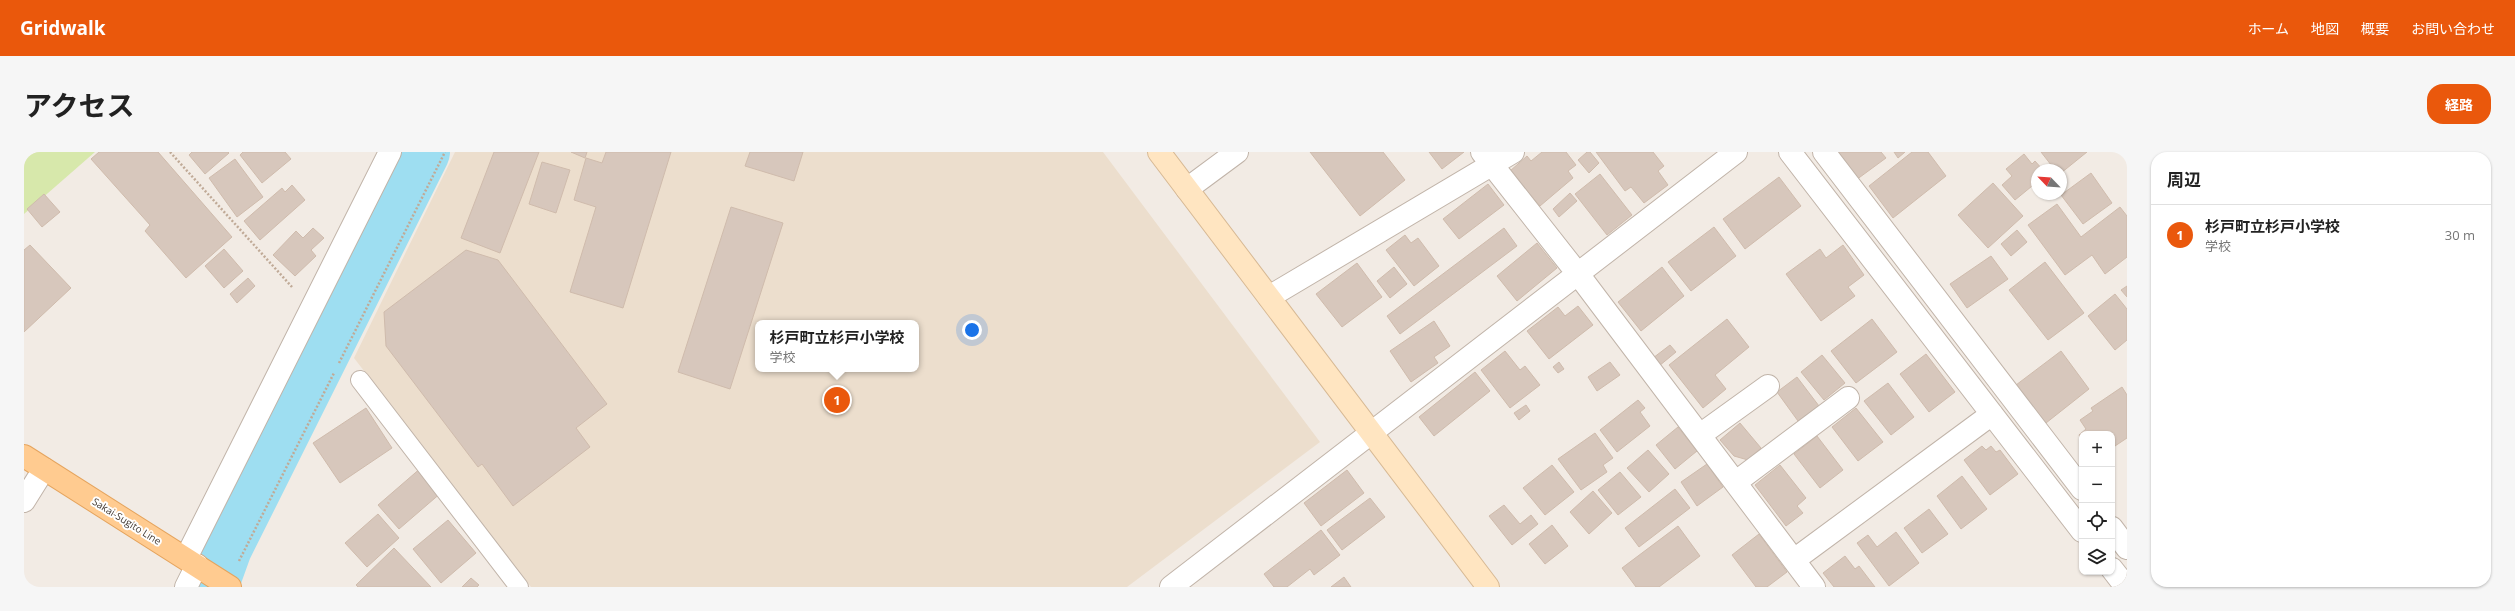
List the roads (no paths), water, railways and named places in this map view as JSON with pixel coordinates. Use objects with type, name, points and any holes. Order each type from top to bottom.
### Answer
[{"type":"main road","name":"Sakai-Sugito Line","points":[[24,456],[227,585]]},
{"type":"street","points":[[186,587],[314,302],[390,152]]},
{"type":"street","points":[[1159,152],[1488,587]]},
{"type":"street","points":[[1187,189],[1237,152]]},
{"type":"street","points":[[1269,297],[1487,159],[1514,152]]},
{"type":"street","points":[[1171,587],[1736,152]]},
{"type":"street","points":[[1790,152],[2079,527]]},
{"type":"street","points":[[1824,152],[2079,485]]},
{"type":"street","points":[[1487,159],[1578,274],[1814,587]]},
{"type":"street","points":[[1700,435],[1768,386]]},
{"type":"street","points":[[1736,482],[1848,398]]},
{"type":"street","points":[[1794,560],[1992,414]]},
{"type":"street","points":[[24,501],[44,469]]},
{"type":"street","points":[[2115,532],[2127,548]]},
{"type":"street","points":[[2115,573],[2126,587]]},
{"type":"lane","points":[[360,380],[519,587]]},
{"type":"waterway","points":[[210,587],[224,548],[422,152]]},
{"type":"place","name":"杉戸町立杉戸小学校","points":[[837,400]]}]
